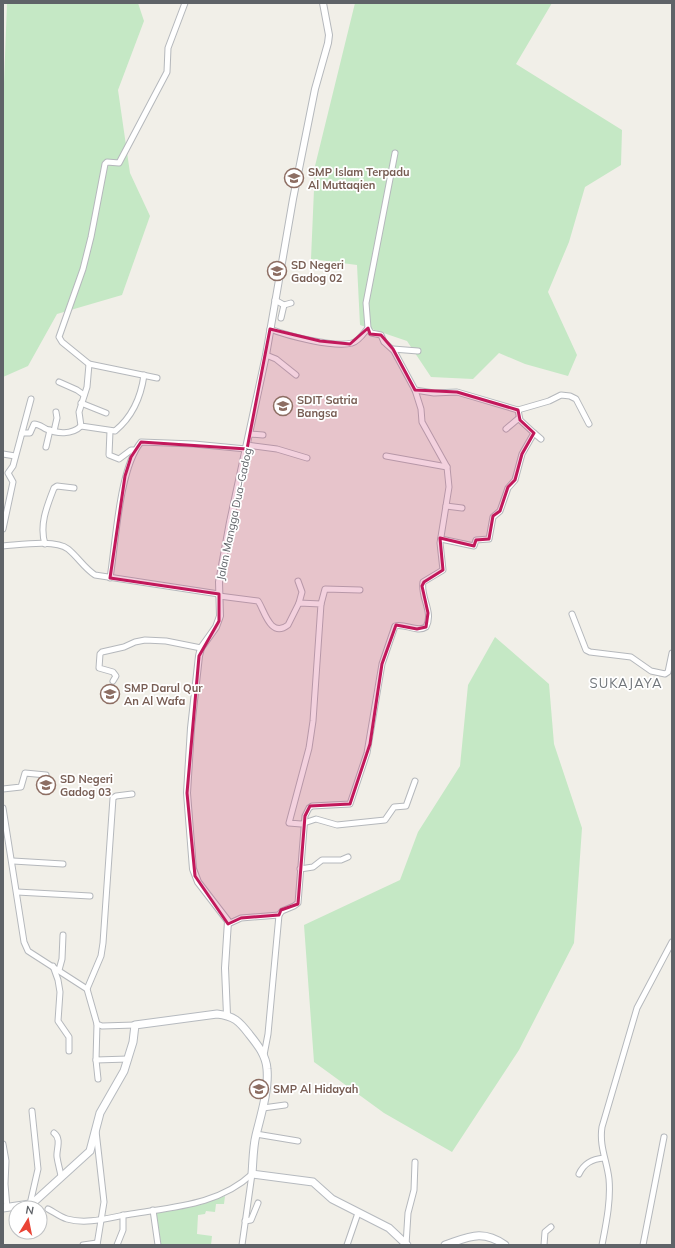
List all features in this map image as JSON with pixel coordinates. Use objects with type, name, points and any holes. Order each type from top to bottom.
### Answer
[{"type":"main road","points":[[34,1200],[90,1150],[103,1104],[119,1082],[128,1059],[135,1024],[217,1014],[227,1015],[238,1021],[260,1049],[267,1069],[263,1108],[256,1134],[252,1174],[313,1182],[332,1199],[384,1225],[405,1244]]},
{"type":"main road","points":[[444,1245],[472,1236],[484,1235],[495,1238],[505,1245]]},
{"type":"street","points":[[157,378],[89,364],[62,342],[59,337],[85,263],[92,237],[105,164],[107,162],[119,163],[166,75],[168,48],[185,3]]},
{"type":"street","name":"Jalan Mangga Dua–Gadog","points":[[228,924],[226,918],[198,882],[192,862],[188,785],[191,728],[201,648],[212,634],[219,621],[219,582],[230,522],[266,355],[315,89],[328,43],[328,29],[323,3]]},
{"type":"street","points":[[263,1056],[268,1034],[279,916],[283,910],[298,904],[304,823],[310,807],[347,806],[350,804],[367,753],[382,664],[395,626],[400,625],[421,629],[425,628],[428,624],[428,613],[422,586],[425,581],[442,571],[441,539],[449,487],[447,467],[422,422],[421,409],[416,390],[393,349],[384,342],[381,335],[371,333],[368,328],[368,294],[395,153]]},
{"type":"street","points":[[275,300],[284,305],[291,303]]},
{"type":"street","points":[[281,318],[284,305]]},
{"type":"street","points":[[270,330],[320,341],[350,344],[356,342],[368,328]]},
{"type":"street","points":[[393,349],[418,351]]},
{"type":"street","points":[[266,355],[276,359],[296,375]]},
{"type":"street","points":[[81,426],[79,419],[81,403],[87,387],[89,364]]},
{"type":"street","points":[[22,433],[30,433],[34,424],[52,431],[72,432],[81,426],[115,432],[126,422],[135,407],[143,386],[144,375]]},
{"type":"street","points":[[59,382],[77,390],[84,395]]},
{"type":"street","points":[[416,390],[434,393],[457,392],[518,410],[550,402],[561,395],[570,396],[576,400],[589,424]]},
{"type":"street","points":[[3,530],[13,482],[8,473],[13,466],[31,399]]},
{"type":"street","points":[[81,403],[106,413]]},
{"type":"street","points":[[518,410],[519,418],[522,423],[542,439]]},
{"type":"street","points":[[46,447],[57,418],[56,412]]},
{"type":"street","points":[[506,429],[519,418]]},
{"type":"street","points":[[110,431],[109,455],[114,459],[119,459],[131,450],[135,450]]},
{"type":"street","points":[[441,539],[473,546],[475,545],[476,540],[488,539],[493,517],[500,511],[508,488],[514,480],[522,454],[534,433]]},
{"type":"street","points":[[250,434],[262,435]]},
{"type":"street","points":[[110,578],[125,476],[135,450],[141,442],[277,449],[307,458]]},
{"type":"street","points":[[3,454],[15,456]]},
{"type":"street","points":[[386,456],[447,467]]},
{"type":"street","points":[[46,544],[42,536],[43,521],[54,488],[57,486],[74,488]]},
{"type":"street","points":[[446,506],[462,508]]},
{"type":"street","points":[[3,546],[46,544],[64,546],[95,576],[258,601],[266,619],[272,625],[280,627],[288,624],[299,603],[302,592],[298,581]]},
{"type":"street","points":[[360,590],[325,589],[321,604],[313,721],[309,748],[288,821],[292,825],[316,819],[337,825],[385,820],[394,807],[406,806],[416,781]]},
{"type":"street","points":[[299,603],[321,604]]},
{"type":"street","points":[[572,614],[586,650],[590,652],[631,657],[651,671],[666,674],[668,674],[672,653]]},
{"type":"street","points":[[112,681],[116,676],[113,672],[99,668],[99,656],[102,652],[145,640],[166,641],[201,648]]},
{"type":"street","points":[[3,789],[21,787],[25,773],[46,776]]},
{"type":"street","points":[[98,1079],[96,1060],[97,1024],[87,989],[101,956],[103,943],[113,798],[116,796],[132,794]]},
{"type":"street","points":[[3,808],[13,861],[25,945],[29,952],[87,989]]},
{"type":"street","points":[[300,869],[313,867],[322,860],[341,860],[348,857]]},
{"type":"street","points":[[13,861],[63,864]]},
{"type":"street","points":[[17,892],[90,896]]},
{"type":"street","points":[[227,1015],[225,968],[228,924],[242,918],[279,916]]},
{"type":"street","points":[[59,970],[62,959],[63,935]]},
{"type":"street","points":[[602,1245],[609,1195],[609,1178],[601,1143],[602,1127],[639,1002],[659,969],[672,942]]},
{"type":"street","points":[[53,966],[60,992],[58,1021],[69,1036],[69,1051]]},
{"type":"street","points":[[97,1024],[102,1026],[135,1024]]},
{"type":"street","points":[[96,1060],[128,1059]]},
{"type":"street","points":[[263,1108],[285,1105]]},
{"type":"street","points":[[31,1200],[38,1169],[32,1111]]},
{"type":"street","points":[[82,1245],[97,1244],[102,1220],[104,1202],[96,1130]]},
{"type":"street","points":[[54,1134],[58,1144],[57,1159],[61,1176]]},
{"type":"street","points":[[256,1134],[298,1141]]},
{"type":"street","points":[[643,1245],[664,1137]]},
{"type":"street","points":[[3,1144],[5,1208]]},
{"type":"street","points":[[579,1174],[582,1168],[594,1159],[604,1158]]},
{"type":"street","points":[[405,1244],[408,1212],[414,1190],[415,1162]]},
{"type":"street","points":[[48,1209],[68,1219],[92,1221],[153,1210],[186,1206],[210,1199],[238,1186],[252,1174]]},
{"type":"street","points":[[242,1245],[252,1174]]},
{"type":"street","points":[[245,1221],[252,1220],[258,1203]]},
{"type":"street","points":[[153,1210],[158,1245]]},
{"type":"street","points":[[347,1245],[358,1213]]},
{"type":"street","points":[[117,1245],[123,1230],[123,1215]]},
{"type":"street","points":[[544,1245],[544,1234],[546,1230],[551,1227]]},
{"type":"highlighted area","points":[[368,328],[370,334],[381,335],[393,349],[415,390],[457,392],[518,410],[520,420],[534,433],[522,454],[515,480],[508,487],[500,511],[493,516],[489,539],[476,540],[474,546],[440,538],[443,570],[424,582],[422,586],[428,613],[426,627],[417,629],[396,625],[382,664],[370,744],[350,804],[310,806],[305,816],[298,904],[281,910],[279,915],[241,918],[228,924],[195,876],[187,793],[199,656],[219,621],[219,594],[110,578],[125,476],[131,457],[141,442],[247,449],[270,329],[320,341],[350,344]]},
{"type":"green space","points":[[7,3],[138,3],[144,21],[118,90],[130,173],[150,216],[122,295],[57,314],[28,366],[3,377],[3,110]]},
{"type":"green space","points":[[355,3],[552,3],[516,64],[622,130],[621,165],[585,187],[569,242],[548,292],[577,355],[568,376],[525,364],[499,353],[473,379],[431,377],[407,341],[360,325],[357,265],[311,259],[315,166]]},
{"type":"green space","points":[[495,637],[549,684],[554,744],[582,828],[574,943],[519,1050],[452,1152],[384,1113],[314,1062],[304,925],[400,880],[418,832],[460,766],[468,685]]},
{"type":"green space","points":[[225,1196],[224,1204],[216,1204],[215,1212],[206,1211],[205,1214],[198,1215],[197,1234],[212,1236],[211,1245],[160,1245],[156,1213],[203,1204]]},
{"type":"place","name":"SMP Islam Terpadu Al Muttaqien","points":[[294,178]]},
{"type":"place","name":"SD Negeri Gadog 02","points":[[277,271]]},
{"type":"place","name":"SDIT Satria Bangsa","points":[[283,406]]},
{"type":"place","name":"SMP Darul Qur An Al Wafa","points":[[110,694]]},
{"type":"place","name":"SD Negeri Gadog 03","points":[[46,785]]},
{"type":"place","name":"SMP Al Hidayah","points":[[259,1089]]},
{"type":"district","name":"SUKAJAYA","points":[[626,683]]}]
